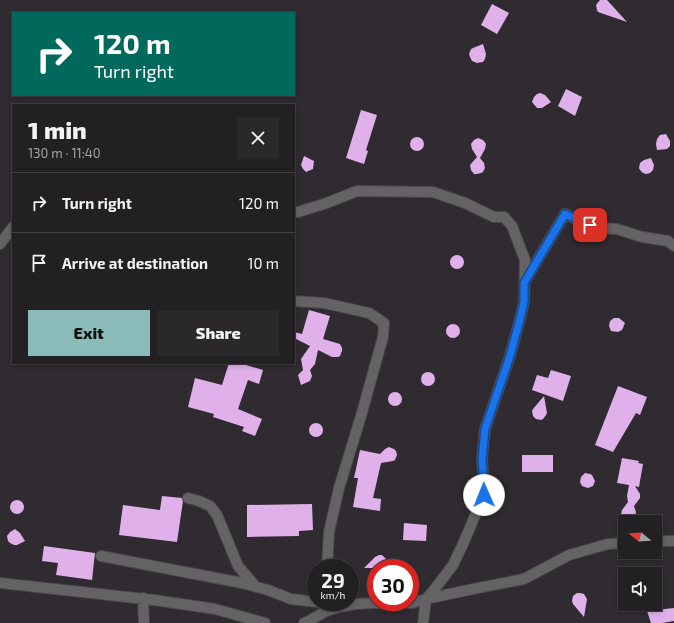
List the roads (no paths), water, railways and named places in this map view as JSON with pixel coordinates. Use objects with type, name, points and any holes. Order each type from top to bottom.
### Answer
[{"type":"street","points":[[295,212],[327,203],[357,191],[433,192],[465,203],[494,217],[504,217],[512,226],[525,260],[524,302],[521,315],[510,356],[485,429],[482,460],[484,495],[470,530],[453,565],[426,599],[423,623]]},
{"type":"street","points":[[524,283],[565,214],[590,225],[602,228],[617,229],[668,241],[674,246]]},
{"type":"street","points":[[0,244],[12,228]]},
{"type":"street","points":[[295,301],[324,302],[370,313],[384,323],[383,337],[339,488],[329,532],[328,559]]},
{"type":"street","points":[[188,498],[210,506],[217,515],[238,566],[256,587]]},
{"type":"street","points":[[662,541],[674,541]]},
{"type":"street","points":[[359,604],[382,602],[412,603],[524,579],[569,555],[608,544],[618,543]]},
{"type":"street","points":[[101,556],[242,583],[268,590],[291,599],[307,601]]},
{"type":"street","points":[[0,583],[143,598],[215,608],[266,623]]},
{"type":"street","points":[[143,598],[144,623]]},
{"type":"street","points":[[304,623],[325,611]]}]
